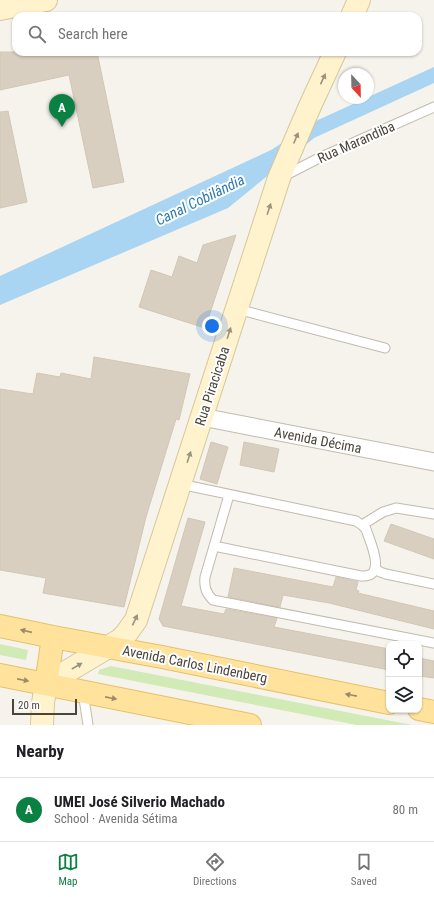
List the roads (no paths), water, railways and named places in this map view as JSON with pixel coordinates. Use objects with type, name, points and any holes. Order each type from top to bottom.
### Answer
[{"type":"main road","name":"Avenida Carlos Lindenberg","points":[[0,626],[386,702]]},
{"type":"main road","points":[[46,684],[53,637]]},
{"type":"main road","points":[[0,675],[250,725]]},
{"type":"main road","points":[[422,710],[434,712]]},
{"type":"street","points":[[0,9],[46,0]]},
{"type":"street","points":[[354,12],[359,0]]},
{"type":"street","name":"Rua Piracicaba","points":[[46,684],[108,647],[126,634],[136,620],[281,174],[333,56]]},
{"type":"street","name":"Avenida Décima","points":[[202,417],[434,462]]},
{"type":"street","points":[[42,725],[46,684]]},
{"type":"lane","name":"Rua Marandiba","points":[[281,174],[434,107]]},
{"type":"lane","points":[[237,309],[385,348]]},
{"type":"lane","points":[[180,484],[356,521],[366,529],[375,558],[375,568],[369,575],[361,576],[214,546]]},
{"type":"lane","points":[[229,495],[204,584],[206,591],[213,600],[434,643]]},
{"type":"lane","points":[[362,525],[382,512],[396,508],[434,514]]},
{"type":"lane","points":[[375,568],[386,574],[434,584]]},
{"type":"lane","points":[[83,692],[88,725]]},
{"type":"water","name":"Canal Cobilândia","points":[[434,67],[434,83],[314,138],[228,208],[0,305],[0,276],[271,150],[318,120],[353,104],[374,104],[374,94]]},
{"type":"place","name":"UMEI José Silverio Machado","points":[[62,127]]}]
